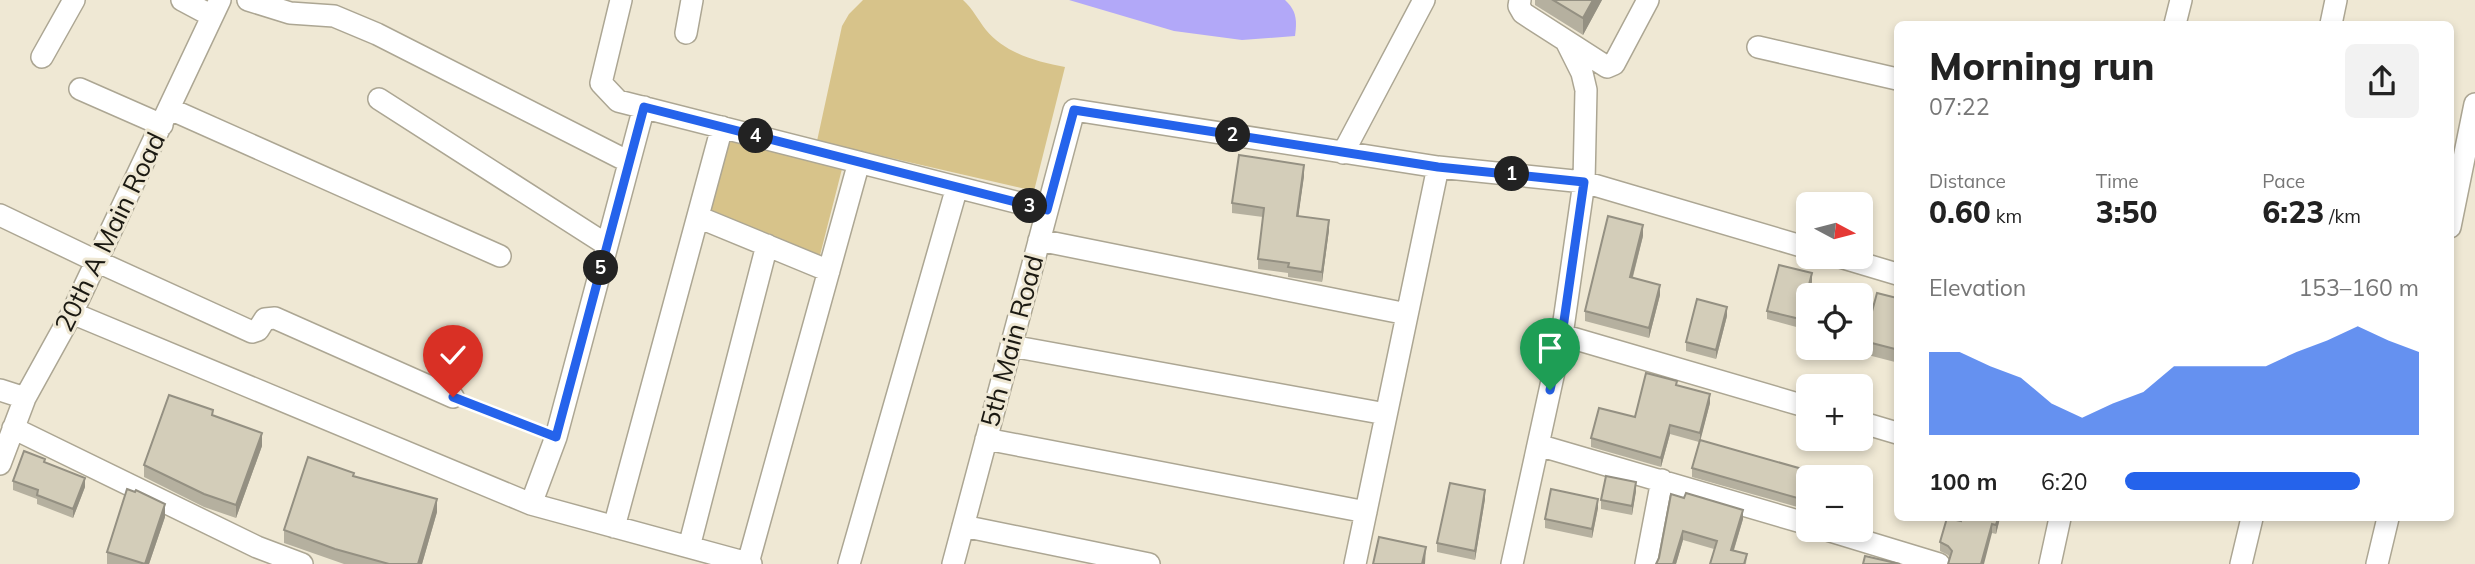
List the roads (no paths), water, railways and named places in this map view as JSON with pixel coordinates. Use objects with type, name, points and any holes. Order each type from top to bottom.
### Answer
[{"type":"street","points":[[42,57],[74,0]]},
{"type":"street","points":[[182,0],[216,8]]},
{"type":"street","points":[[248,0],[290,13],[334,16],[377,34],[629,162]]},
{"type":"street","points":[[621,0],[601,83],[618,101],[1047,210]]},
{"type":"street","points":[[686,33],[692,0]]},
{"type":"street","points":[[1343,153],[1424,0]]},
{"type":"street","points":[[1520,0],[1519,6],[1523,13],[1608,67],[1613,67],[1648,0]]},
{"type":"street","points":[[2176,21],[2181,0]]},
{"type":"street","points":[[2332,21],[2336,0]]},
{"type":"street","name":"20th A Main Road","points":[[0,464],[25,398],[72,313],[216,8]]},
{"type":"street","points":[[1512,564],[1562,335],[1584,182],[1586,90],[1582,73],[1566,41]]},
{"type":"street","points":[[1758,47],[1894,78]]},
{"type":"street","points":[[80,89],[166,117],[500,256]]},
{"type":"street","points":[[379,99],[607,245]]},
{"type":"street","points":[[2454,207],[2475,104]]},
{"type":"street","points":[[531,504],[556,437],[644,107]]},
{"type":"street","name":"5th Main Road","points":[[953,564],[1074,110],[1438,167],[1584,182],[1796,244]]},
{"type":"street","points":[[614,527],[722,127]]},
{"type":"street","points":[[72,313],[531,504],[750,564],[859,162]]},
{"type":"street","points":[[1355,564],[1438,167]]},
{"type":"street","points":[[849,564],[957,187]]},
{"type":"street","points":[[0,215],[252,332],[258,330],[265,319],[275,318],[453,397]]},
{"type":"street","points":[[698,217],[829,271]]},
{"type":"street","points":[[1039,240],[1407,314]]},
{"type":"street","points":[[689,547],[767,246]]},
{"type":"street","points":[[1873,267],[1894,273]]},
{"type":"street","points":[[1562,335],[1796,403]]},
{"type":"street","points":[[1011,346],[1386,414]]},
{"type":"street","points":[[0,390],[25,398]]},
{"type":"street","points":[[1873,426],[1894,432]]},
{"type":"street","points":[[13,428],[257,547],[302,564]]},
{"type":"street","points":[[986,439],[1366,512]]},
{"type":"street","points":[[1538,445],[1796,520]]},
{"type":"street","points":[[1646,564],[1662,480]]},
{"type":"street","points":[[2050,564],[2059,521]]},
{"type":"street","points":[[2241,564],[2251,521]]},
{"type":"street","points":[[2377,564],[2387,521]]},
{"type":"street","points":[[963,526],[1149,564]]},
{"type":"street","points":[[1867,542],[1939,564]]}]
